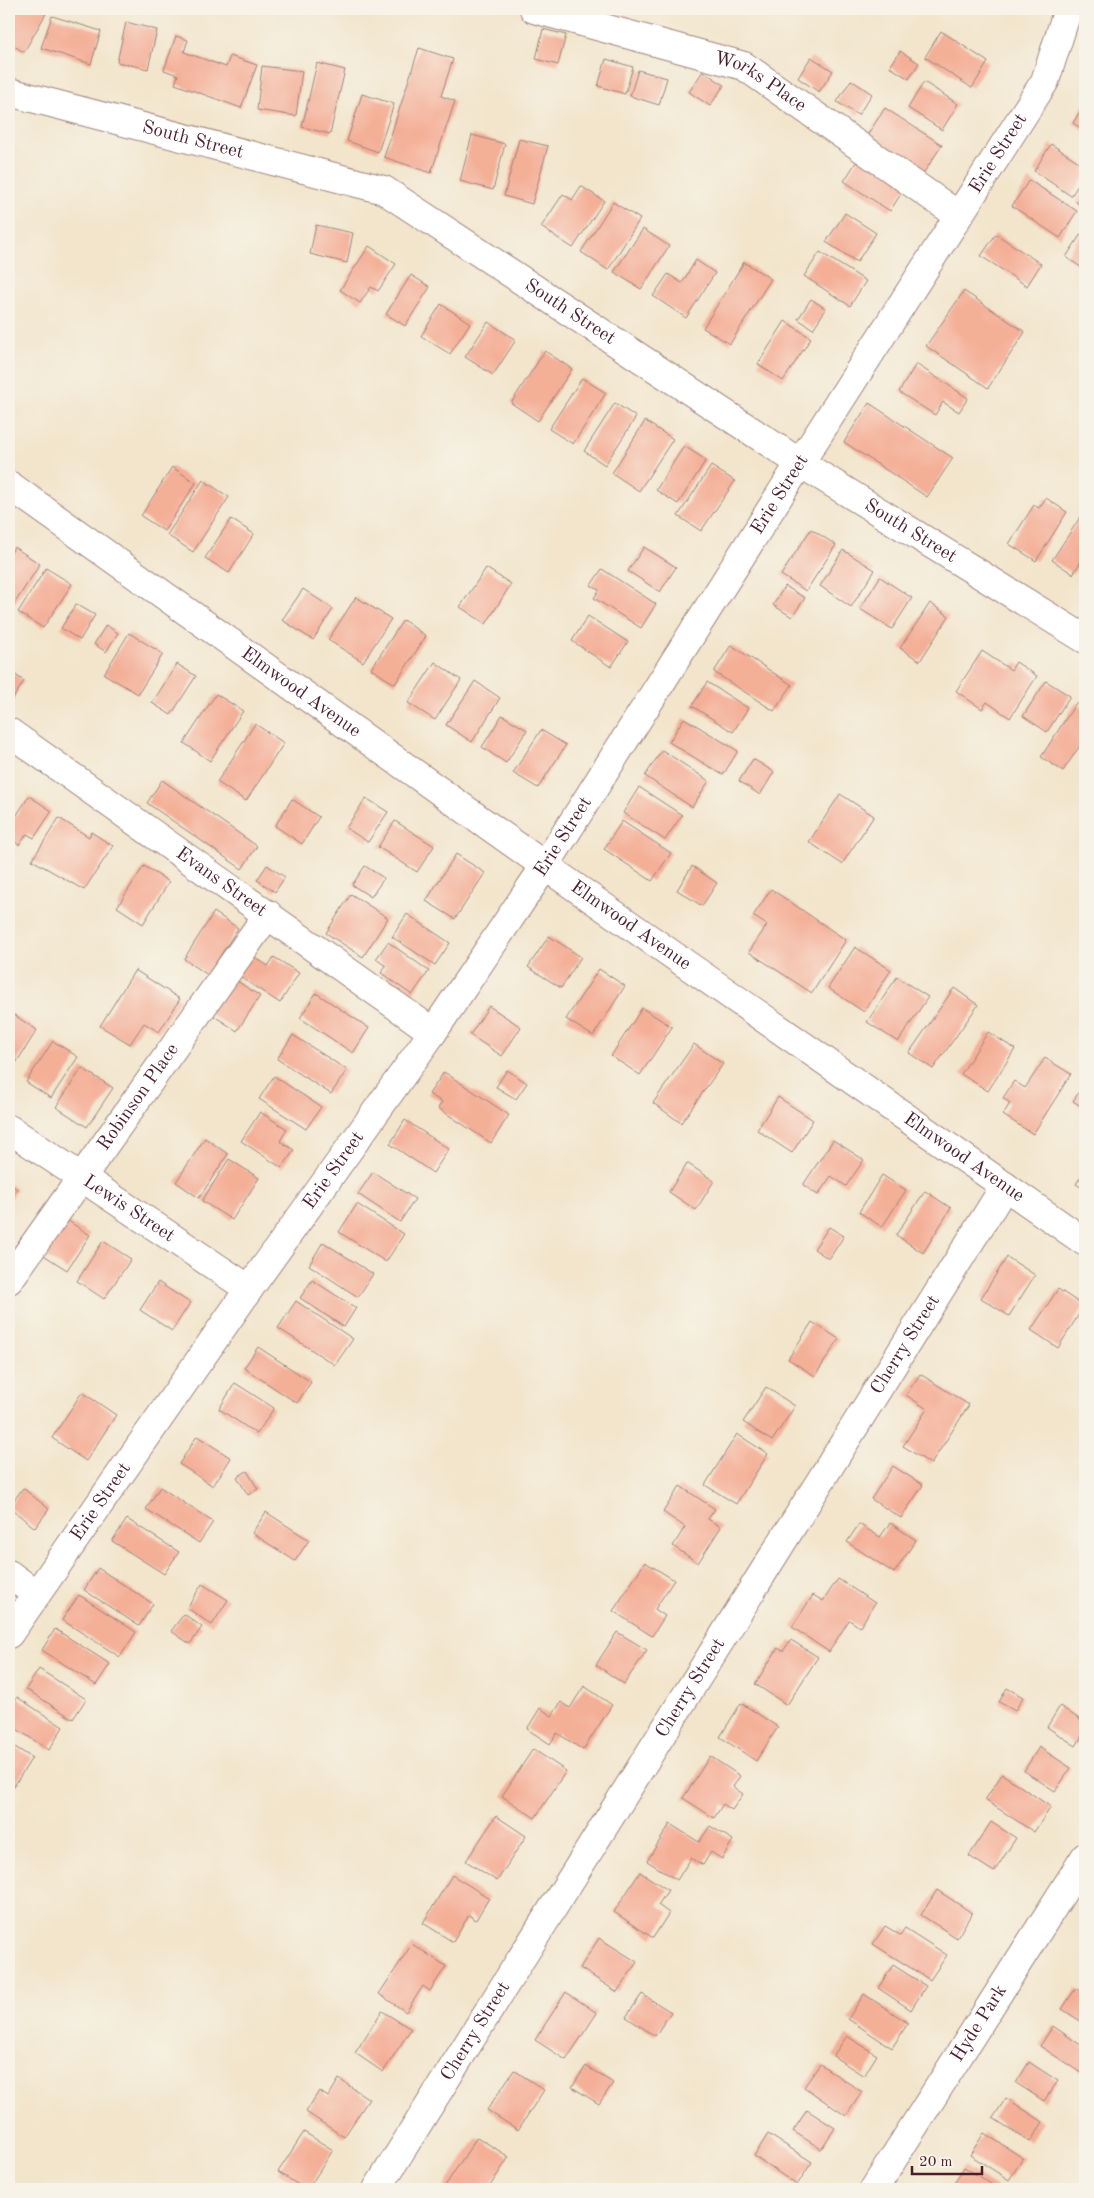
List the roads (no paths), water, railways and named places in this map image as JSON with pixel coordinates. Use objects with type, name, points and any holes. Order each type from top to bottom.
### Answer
[{"type":"street","name":"Works Place","points":[[534,9],[744,66],[958,214]]},
{"type":"street","name":"Erie Street","points":[[9,1634],[249,1289],[433,1032],[545,866],[958,214],[1045,81],[1068,9]]},
{"type":"street","name":"South Street","points":[[9,92],[384,190],[800,464],[1085,639]]},
{"type":"street","name":"Elmwood Avenue","points":[[9,486],[545,866],[1085,1242]]},
{"type":"street","name":"Evans Street","points":[[9,732],[433,1032]]},
{"type":"street","name":"Robinson Place","points":[[9,1280],[268,914]]},
{"type":"street","name":"Lewis Street","points":[[9,1129],[249,1289]]},
{"type":"street","name":"Cherry Street","points":[[377,2189],[1005,1186]]},
{"type":"street","points":[[9,1574],[36,1594]]},
{"type":"street","name":"Hyde Park","points":[[874,2189],[1085,1857]]}]
